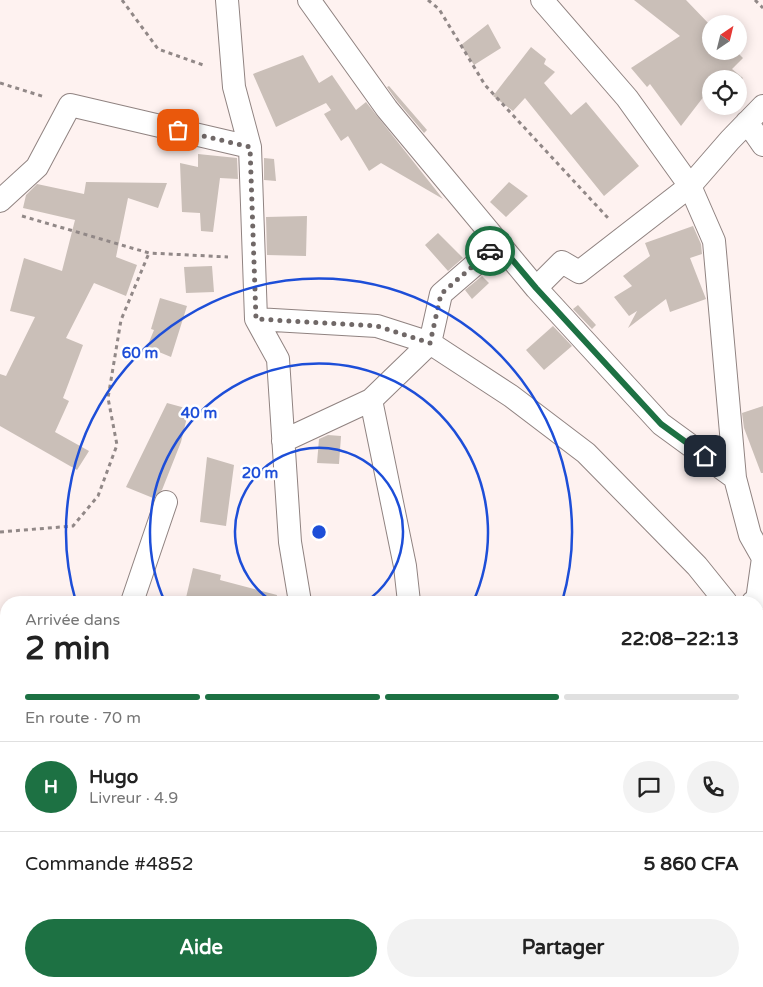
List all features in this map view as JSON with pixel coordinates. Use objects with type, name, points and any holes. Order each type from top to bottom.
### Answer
[{"type":"street","points":[[227,0],[233,75],[250,147],[256,319],[278,359],[290,542],[299,596]]},
{"type":"street","points":[[309,0],[386,109],[536,288],[661,424],[734,478]]},
{"type":"street","points":[[542,0],[627,98],[690,186],[714,241],[734,478],[756,532],[763,558],[758,596]]},
{"type":"street","points":[[0,201],[37,167],[70,105],[250,147]]},
{"type":"street","points":[[536,288],[562,262],[579,272],[624,235],[690,186],[755,114]]},
{"type":"street","points":[[755,114],[763,145]]},
{"type":"street","points":[[283,442],[371,400],[430,343],[441,294],[499,244]]},
{"type":"street","points":[[256,319],[377,326],[430,343],[511,396],[586,453],[697,566],[721,596]]},
{"type":"street","points":[[371,400],[404,557],[407,596]]},
{"type":"street","points":[[134,596],[166,502]]},
{"type":"path","points":[[122,0],[158,49],[233,75]]},
{"type":"path","points":[[428,0],[439,9],[485,85],[624,235]]},
{"type":"path","points":[[756,0],[763,8]]},
{"type":"path","points":[[0,83],[70,105]]},
{"type":"path","points":[[19,215],[149,254],[255,258]]},
{"type":"path","points":[[0,532],[73,526],[98,496],[117,445],[108,398],[121,320],[149,254]]},
{"type":"building","points":[[634,0],[686,0],[702,17],[702,60],[741,60],[732,69],[733,70],[702,70],[702,99],[681,126],[650,84],[647,87],[631,68],[680,36]]},
{"type":"building","points":[[488,24],[501,48],[474,65],[461,45]]},
{"type":"building","points":[[531,47],[546,59],[544,64],[555,72],[544,83],[571,115],[586,102],[639,166],[604,196],[525,98],[513,111],[493,96]]},
{"type":"building","points":[[303,55],[319,83],[332,75],[356,110],[366,102],[443,199],[381,163],[369,171],[348,136],[341,141],[324,114],[331,110],[326,103],[276,127],[253,74]]},
{"type":"building","points":[[389,86],[427,130],[424,133],[397,101],[387,87]]},
{"type":"building","points":[[198,154],[237,158],[238,179],[220,178],[213,232],[201,231],[200,213],[182,212],[180,163],[198,167]]},
{"type":"building","points":[[264,158],[274,159],[276,181],[264,180]]},
{"type":"building","points":[[86,182],[167,183],[158,208],[128,198],[116,257],[137,265],[126,296],[94,283],[66,338],[83,345],[63,398],[69,401],[55,432],[89,451],[77,470],[0,426],[0,374],[6,376],[35,317],[10,311],[24,258],[62,271],[75,220],[23,208],[26,195],[37,184],[84,194]]},
{"type":"building","points":[[509,182],[528,196],[506,217],[490,202]]},
{"type":"building","points":[[307,216],[306,256],[267,255],[266,217]]},
{"type":"building","points":[[693,226],[701,244],[702,254],[690,258],[706,299],[670,312],[666,299],[628,328],[637,311],[629,316],[614,297],[632,286],[623,276],[650,256],[645,243]]},
{"type":"building","points":[[438,233],[463,258],[448,271],[425,245]]},
{"type":"building","points":[[212,266],[214,292],[186,293],[184,267]]},
{"type":"building","points":[[482,276],[489,283],[472,299],[465,290]]},
{"type":"building","points":[[160,298],[187,306],[171,357],[147,347],[154,330],[151,329]]},
{"type":"building","points":[[578,305],[596,325],[592,329],[573,309]]},
{"type":"building","points":[[553,326],[572,346],[544,370],[526,350]]},
{"type":"building","points":[[167,403],[189,409],[181,442],[162,490],[153,498],[126,487]]},
{"type":"building","points":[[763,406],[763,473],[761,473],[744,428],[742,413]]},
{"type":"building","points":[[328,435],[341,436],[339,464],[317,463],[319,439]]},
{"type":"building","points":[[207,457],[234,465],[226,526],[200,522]]},
{"type":"building","points":[[193,568],[221,575],[220,580],[277,595],[277,596],[186,596]]},
{"type":"way so far","points":[[178,130],[250,147],[256,319],[377,326],[430,343],[441,294],[490,251]]},
{"type":"route","points":[[490,251],[499,244],[536,288],[661,424],[705,456]]}]
